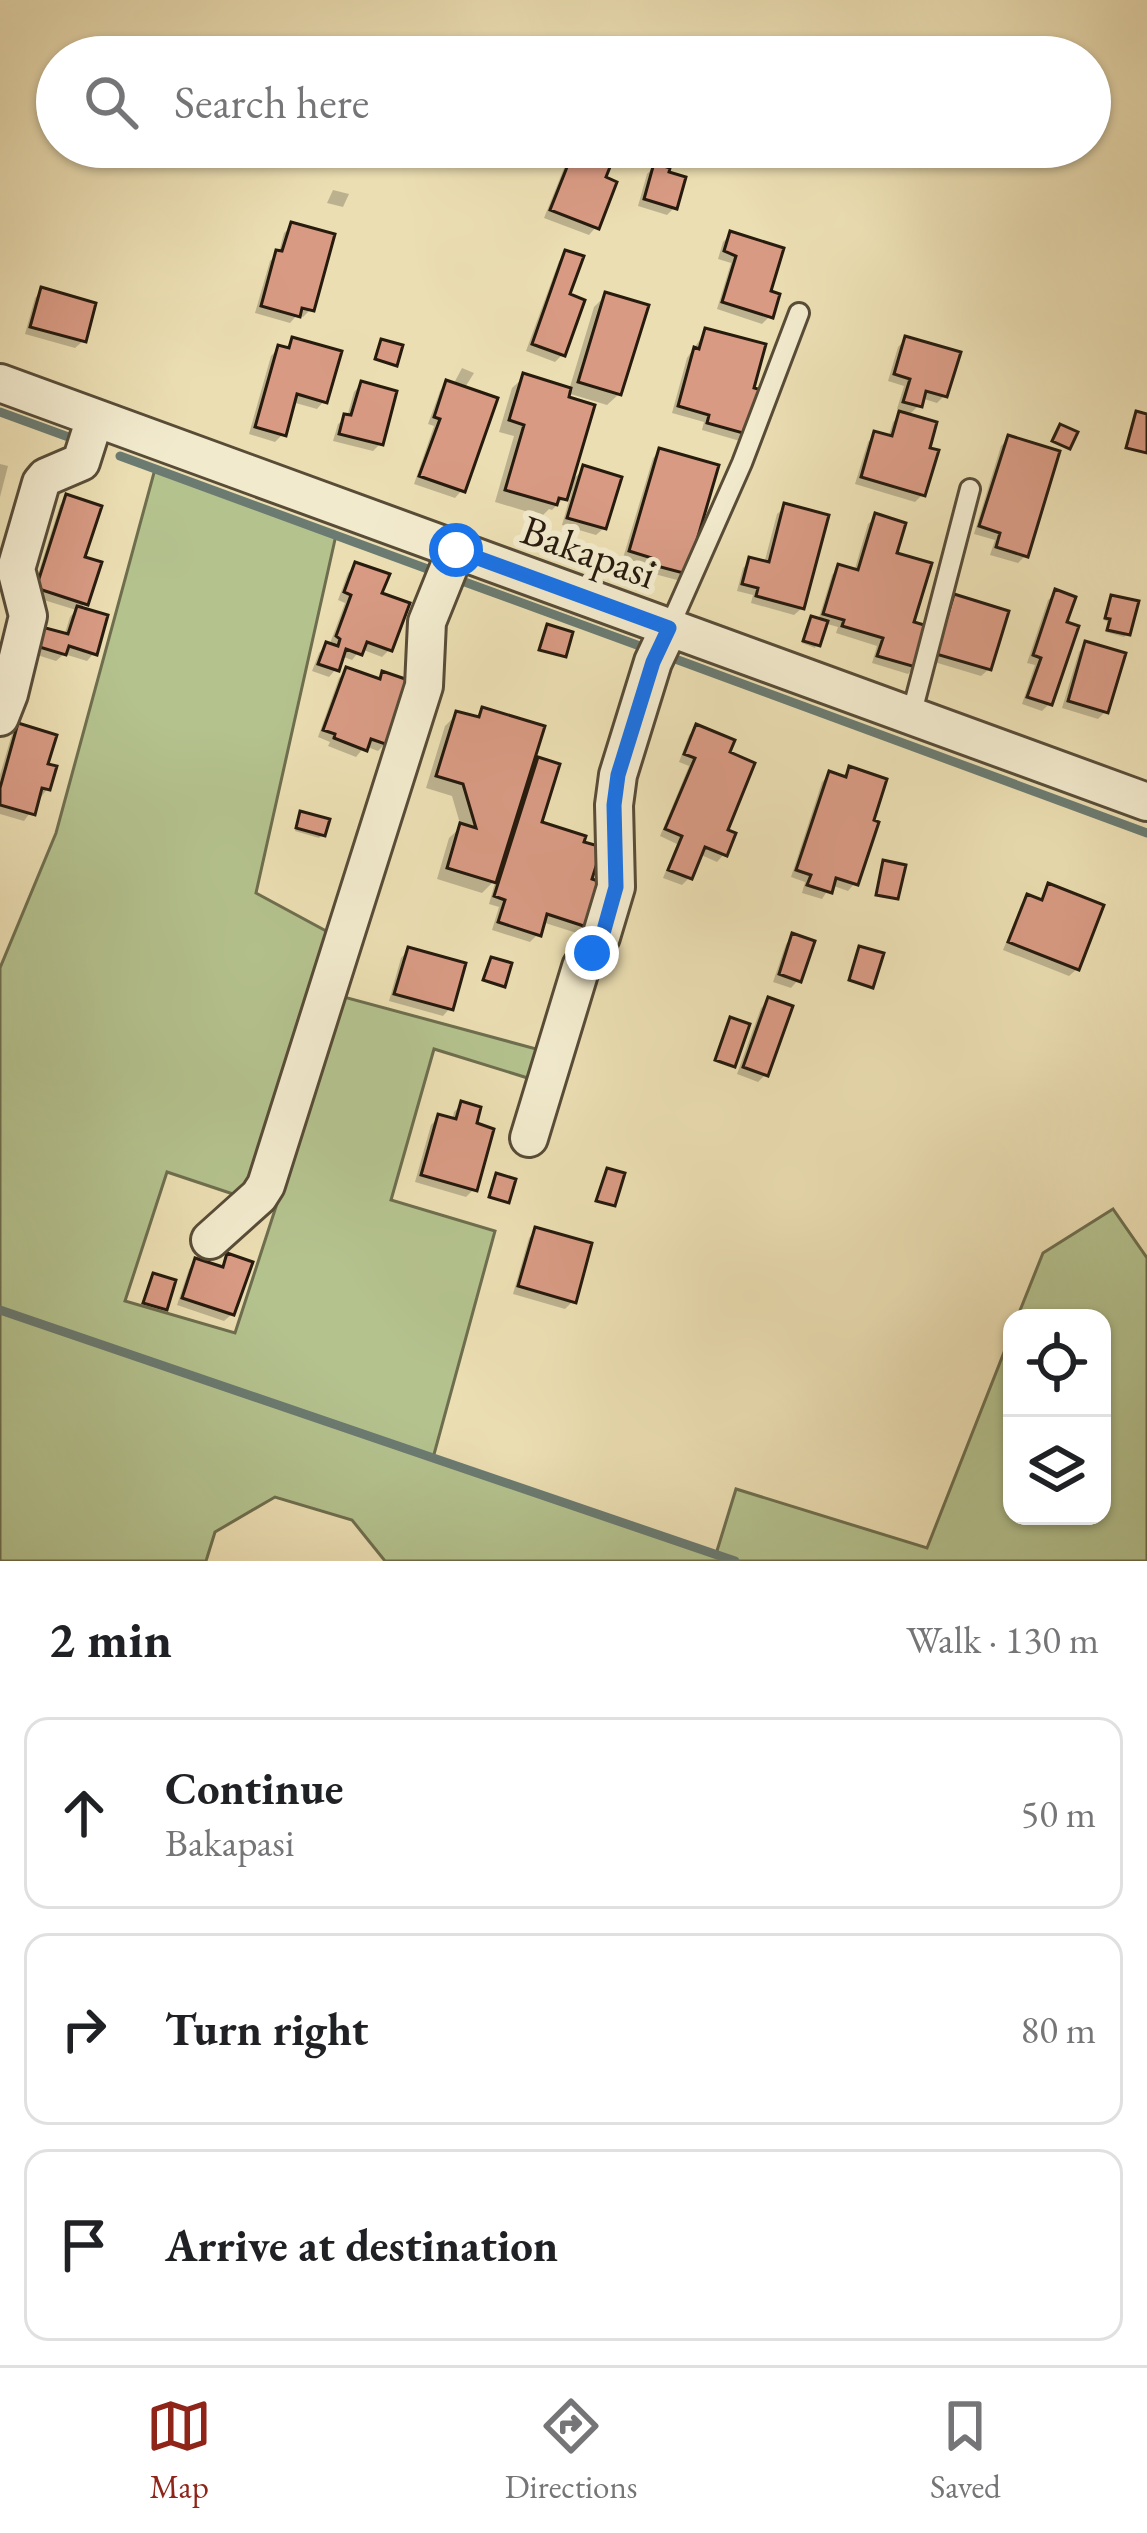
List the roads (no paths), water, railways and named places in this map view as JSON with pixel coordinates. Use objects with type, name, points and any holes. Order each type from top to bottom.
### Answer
[{"type":"street","name":"Bakapasi","points":[[0,383],[1147,802]]},
{"type":"street","points":[[0,718],[28,616],[16,569],[41,483],[81,462],[95,418]]},
{"type":"street","points":[[210,1240],[266,1185],[424,686],[427,622],[456,550]]},
{"type":"street","points":[[529,1138],[581,967],[602,937],[616,887],[618,775],[653,662],[669,628]]},
{"type":"lane","points":[[669,628],[742,463],[799,313]]},
{"type":"lane","points":[[911,716],[970,489]]},
{"type":"waterway","points":[[0,412],[74,439]]},
{"type":"waterway","points":[[120,456],[433,571]]},
{"type":"waterway","points":[[462,581],[648,649]]},
{"type":"waterway","points":[[678,660],[1147,833]]},
{"type":"waterway","points":[[0,1310],[735,1561]]}]
